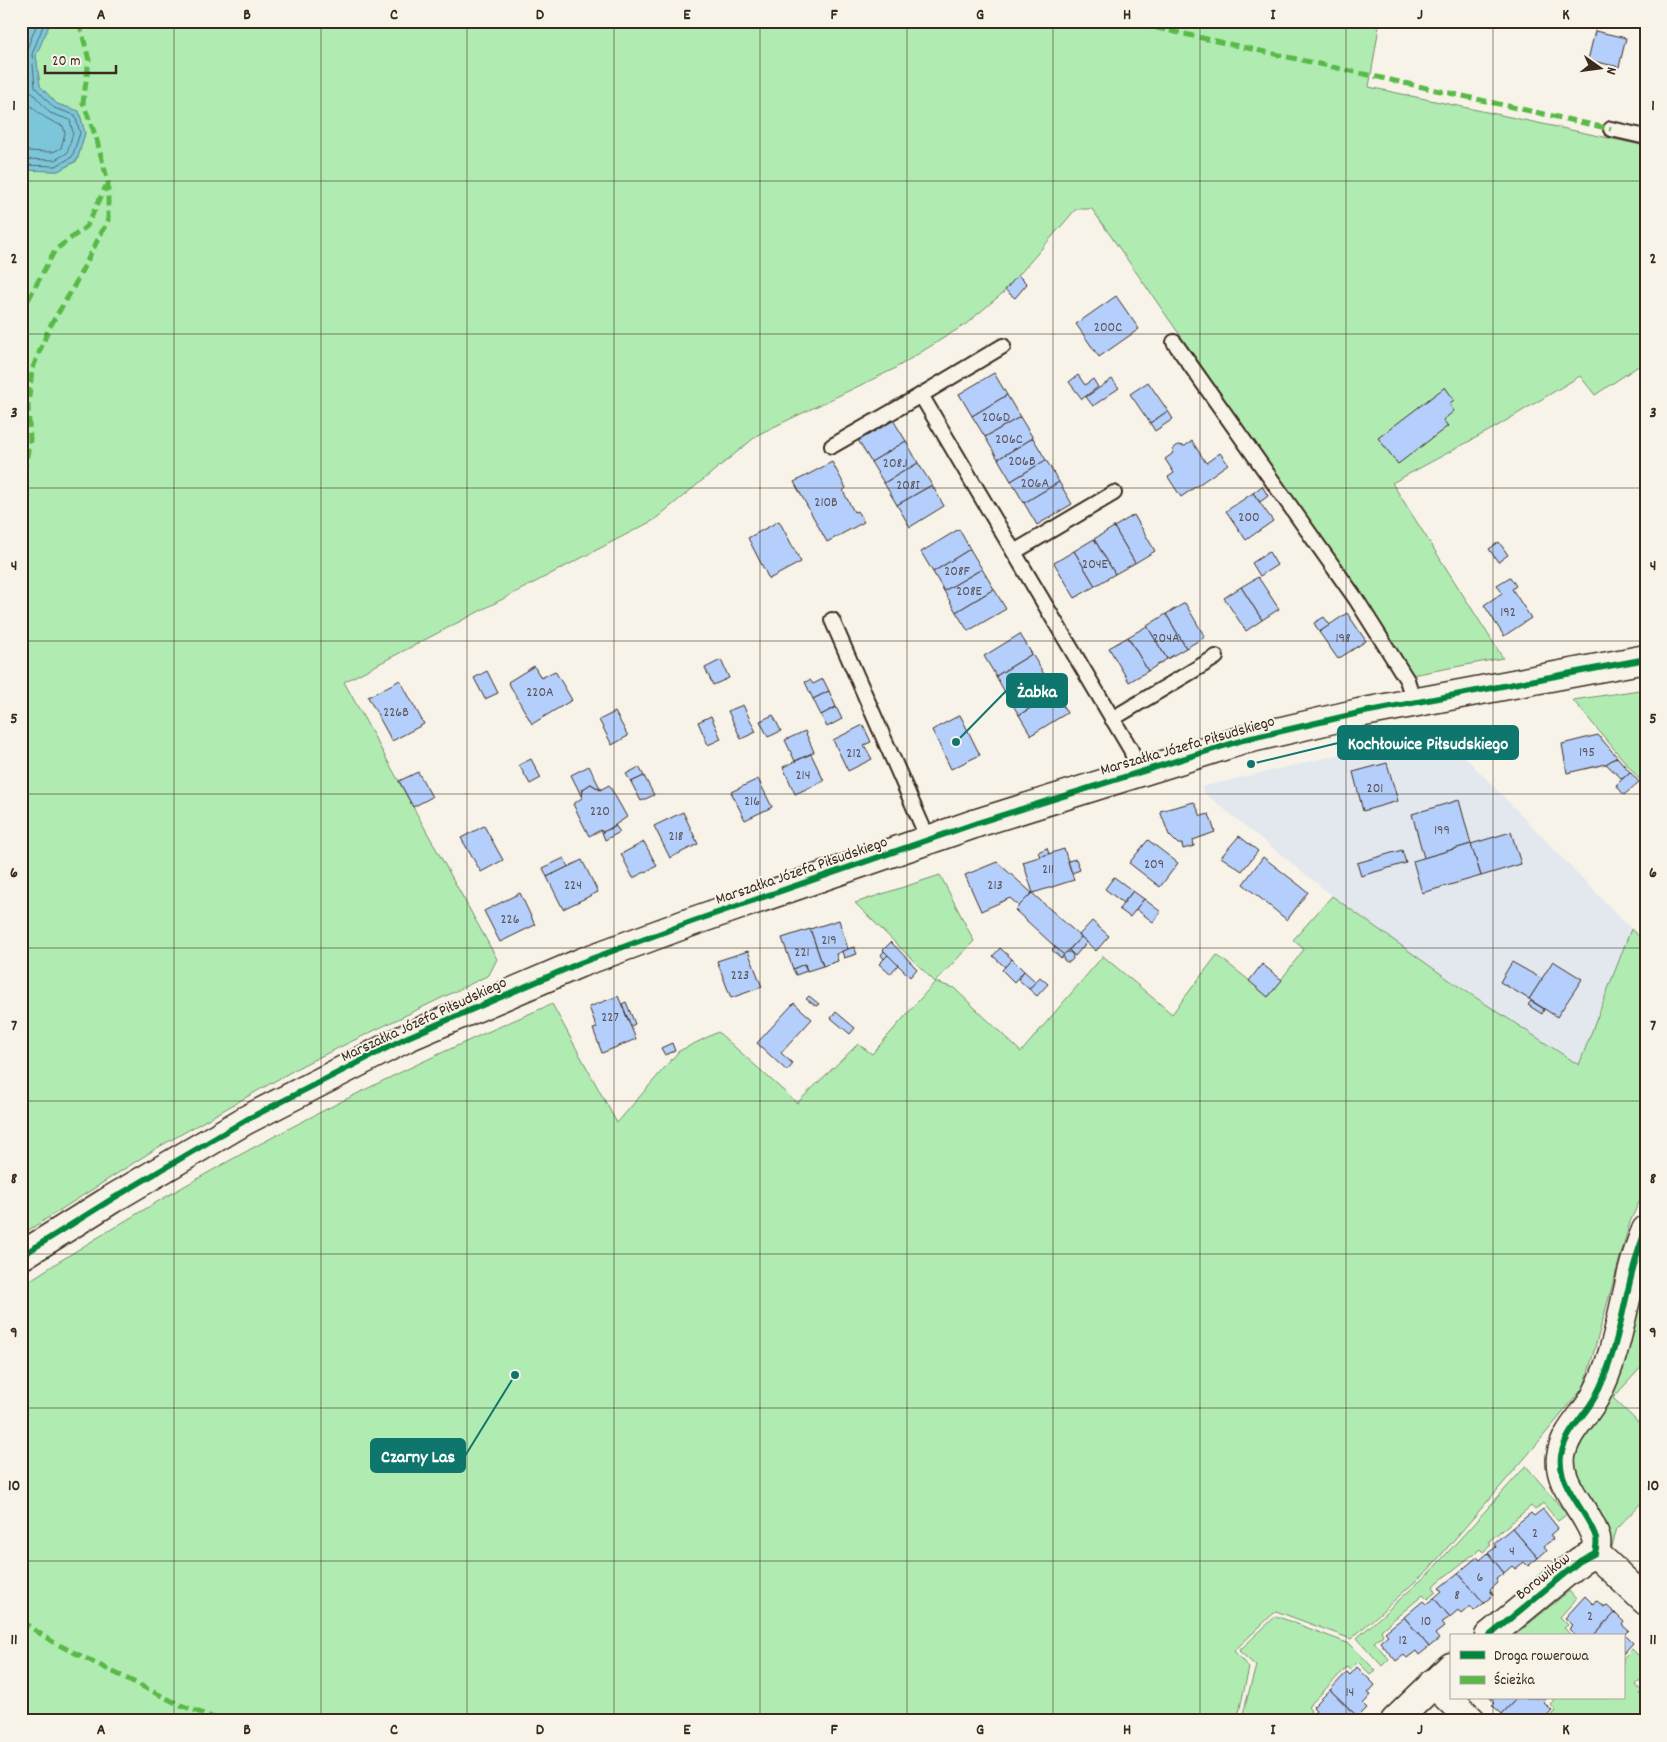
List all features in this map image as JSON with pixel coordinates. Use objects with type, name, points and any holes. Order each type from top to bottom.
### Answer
[{"type":"street","name":"Marszałka Józefa Piłsudskiego","points":[[21,1256],[112,1198],[246,1120],[416,1033],[580,963],[928,839],[1138,772],[1291,728],[1414,702],[1646,659]]},
{"type":"street","name":"Borowików","points":[[1491,1634],[1580,1562],[1595,1553],[1597,1540],[1566,1482],[1562,1470],[1561,1456],[1566,1439],[1595,1397],[1607,1367],[1646,1230]]},
{"type":"street","points":[[1595,1553],[1646,1601]]},
{"type":"street","points":[[1395,1721],[1442,1675],[1450,1687]]},
{"type":"street","points":[[1458,1700],[1472,1721]]},
{"type":"lane","points":[[1611,129],[1646,137]]},
{"type":"lane","points":[[1174,342],[1356,599],[1407,680],[1414,702]]},
{"type":"lane","points":[[832,446],[1004,346]]},
{"type":"lane","points":[[921,395],[1131,750],[1138,772]]},
{"type":"lane","points":[[1014,552],[1114,493]]},
{"type":"lane","points":[[832,620],[928,839]]},
{"type":"lane","points":[[1112,718],[1216,656]]},
{"type":"shaded area","points":[[1440,731],[1631,929],[1580,1065],[1455,984],[1335,898],[1204,793],[1201,787]]},
{"type":"green space","points":[[51,21],[1380,21],[1369,87],[1646,146],[1646,361],[1595,395],[1580,376],[1494,428],[1392,483],[1503,658],[1412,675],[1387,632],[1092,209],[1076,209],[1004,292],[966,324],[894,369],[759,434],[654,520],[344,682],[497,959],[489,975],[303,1065],[157,1148],[21,1235],[21,170],[58,171],[77,161],[85,133],[79,111],[57,104],[40,86],[36,55]]},
{"type":"green space","points":[[1646,689],[1646,787],[1573,700]]},
{"type":"green space","points":[[940,875],[974,941],[935,982],[855,903]]},
{"type":"green space","points":[[1332,896],[1455,984],[1579,1065],[1631,929],[1646,943],[1646,1195],[1639,1202],[1630,1222],[1584,1387],[1428,1570],[1351,1639],[1276,1611],[1234,1651],[1249,1668],[1237,1721],[21,1721],[21,1286],[149,1206],[281,1133],[347,1098],[552,1004],[617,1123],[679,1051],[718,1032],[797,1103],[858,1044],[872,1054],[935,982],[954,988],[1021,1052],[1103,956],[1172,1014],[1217,955],[1269,996],[1304,949],[1293,940]]},
{"type":"green space","points":[[1646,1275],[1646,1362],[1613,1398],[1646,1430],[1646,1498],[1617,1528],[1612,1547],[1606,1540],[1569,1463]]},
{"type":"green space","points":[[1526,1466],[1567,1514],[1558,1521],[1543,1503],[1535,1510],[1531,1506],[1489,1541],[1491,1545],[1483,1552],[1480,1549],[1433,1586],[1436,1592],[1427,1599],[1423,1595],[1381,1630],[1383,1635],[1374,1642],[1389,1659],[1382,1666],[1357,1638],[1429,1573]]},
{"type":"green space","points":[[1569,1591],[1576,1599],[1560,1617],[1568,1625],[1564,1628],[1570,1634],[1516,1634]]},
{"type":"green space","points":[[1276,1616],[1350,1644],[1376,1671],[1371,1675],[1358,1662],[1350,1670],[1347,1667],[1308,1707],[1311,1711],[1301,1720],[1297,1717],[1293,1721],[1241,1721],[1256,1666],[1239,1651]]},
{"type":"green space","points":[[1632,1649],[1646,1663],[1646,1674],[1636,1685],[1642,1692],[1639,1694],[1646,1701],[1646,1721],[1547,1721],[1556,1711],[1551,1705],[1554,1700],[1624,1700],[1624,1657]]},
{"type":"water","points":[[21,21],[51,21],[36,55],[40,86],[57,104],[79,111],[85,133],[77,160],[58,171],[21,170]]},
{"type":"building","points":[[1595,31],[1626,38],[1619,67],[1588,60]]},
{"type":"building","points":[[1018,275],[1027,284],[1015,298],[1005,290]]},
{"type":"building","points":[[1116,296],[1139,329],[1099,357],[1076,324]]},
{"type":"building","points":[[994,373],[1007,395],[972,416],[959,394]]},
{"type":"building","points":[[1078,375],[1085,385],[1093,379],[1098,387],[1082,399],[1069,382]]},
{"type":"building","points":[[1112,379],[1119,388],[1093,406],[1086,397]]},
{"type":"building","points":[[1148,382],[1168,411],[1150,423],[1130,394]]},
{"type":"building","points":[[1445,387],[1454,400],[1449,404],[1454,411],[1443,420],[1448,426],[1398,464],[1378,438]]},
{"type":"building","points":[[1007,395],[1020,417],[985,437],[972,416]]},
{"type":"building","points":[[1168,411],[1173,419],[1155,431],[1150,423]]},
{"type":"building","points":[[1020,417],[1033,438],[998,459],[985,437]]},
{"type":"building","points":[[893,420],[906,441],[871,462],[858,440]]},
{"type":"building","points":[[1033,438],[1046,460],[1011,481],[998,459]]},
{"type":"building","points":[[906,441],[918,463],[884,483],[871,462]]},
{"type":"building","points":[[1192,441],[1206,463],[1220,453],[1228,464],[1181,497],[1168,477],[1174,473],[1165,459],[1172,454],[1174,448],[1178,445],[1185,446]]},
{"type":"building","points":[[1046,460],[1059,482],[1024,503],[1011,481]]},
{"type":"building","points":[[832,462],[846,488],[843,491],[854,512],[857,511],[864,522],[827,542],[794,482]]},
{"type":"building","points":[[918,463],[932,485],[897,505],[884,483]]},
{"type":"building","points":[[1059,482],[1072,504],[1037,525],[1024,503]]},
{"type":"building","points":[[932,485],[944,506],[910,527],[897,505]]},
{"type":"building","points":[[1262,486],[1268,496],[1260,502],[1253,493]]},
{"type":"building","points":[[1253,493],[1273,521],[1246,540],[1226,511]]},
{"type":"building","points":[[1134,515],[1155,551],[1135,563],[1114,527]]},
{"type":"building","points":[[779,521],[801,562],[769,579],[748,538]]},
{"type":"building","points":[[1114,527],[1135,563],[1115,574],[1094,539]]},
{"type":"building","points":[[959,529],[970,549],[933,572],[921,552]]},
{"type":"building","points":[[1094,539],[1115,574],[1095,586],[1074,551]]},
{"type":"building","points":[[1499,542],[1508,555],[1498,562],[1489,549]]},
{"type":"building","points":[[970,549],[982,569],[944,591],[933,572]]},
{"type":"building","points":[[1074,551],[1095,586],[1075,598],[1054,563]]},
{"type":"building","points":[[1269,552],[1277,565],[1260,576],[1252,563]]},
{"type":"building","points":[[982,569],[994,589],[956,612],[944,591]]},
{"type":"building","points":[[1258,577],[1279,609],[1262,620],[1241,587]]},
{"type":"building","points":[[1510,577],[1516,586],[1512,589],[1531,618],[1504,636],[1484,605],[1502,593],[1497,585]]},
{"type":"building","points":[[1241,587],[1262,620],[1246,631],[1224,598]]},
{"type":"building","points":[[994,589],[1006,609],[968,631],[956,612]]},
{"type":"building","points":[[1185,603],[1205,637],[1186,648],[1166,614]]},
{"type":"building","points":[[1347,613],[1366,641],[1338,659],[1319,632]]},
{"type":"building","points":[[1166,614],[1186,648],[1167,659],[1147,626]]},
{"type":"building","points":[[1324,617],[1330,625],[1319,632],[1314,623]]},
{"type":"building","points":[[1147,626],[1167,659],[1148,671],[1128,637]]},
{"type":"building","points":[[1020,634],[1032,654],[996,676],[984,656]]},
{"type":"building","points":[[1128,637],[1148,671],[1129,682],[1109,648]]},
{"type":"building","points":[[1032,654],[1044,674],[1007,696],[996,676]]},
{"type":"building","points":[[721,660],[729,678],[713,685],[705,668]]},
{"type":"building","points":[[534,666],[541,678],[555,671],[572,700],[532,724],[508,682]]},
{"type":"building","points":[[487,671],[498,693],[485,699],[474,678]]},
{"type":"building","points":[[1044,674],[1056,693],[1019,715],[1007,696]]},
{"type":"building","points":[[823,679],[829,691],[813,699],[805,682],[810,680],[813,684]]},
{"type":"building","points":[[400,680],[424,724],[392,741],[368,697]]},
{"type":"building","points":[[829,691],[836,707],[821,715],[813,699]]},
{"type":"building","points":[[1056,693],[1067,713],[1031,735],[1019,715]]},
{"type":"building","points":[[743,705],[756,732],[741,739],[728,711]]},
{"type":"building","points":[[836,707],[842,719],[827,727],[821,715]]},
{"type":"building","points":[[615,712],[628,736],[612,745],[599,720]]},
{"type":"building","points":[[773,715],[781,731],[768,737],[760,721]]},
{"type":"building","points":[[960,715],[980,755],[951,769],[932,730]]},
{"type":"building","points":[[711,716],[721,739],[708,745],[698,722]]},
{"type":"building","points":[[863,725],[871,742],[864,745],[872,759],[848,771],[833,740]]},
{"type":"building","points":[[805,731],[814,752],[795,761],[785,740]]},
{"type":"building","points":[[1598,735],[1617,757],[1606,764],[1567,773],[1562,744]]},
{"type":"building","points":[[811,754],[824,781],[795,794],[783,767]]},
{"type":"building","points":[[1617,757],[1630,772],[1622,779],[1606,764]]},
{"type":"building","points":[[531,759],[541,778],[530,784],[519,765]]},
{"type":"building","points":[[1387,763],[1398,801],[1363,811],[1353,772]]},
{"type":"building","points":[[589,766],[601,790],[591,784],[583,789],[582,797],[571,775]]},
{"type":"building","points":[[639,767],[644,776],[631,782],[626,774]]},
{"type":"building","points":[[418,772],[432,797],[413,807],[399,781]]},
{"type":"building","points":[[1630,772],[1639,782],[1624,795],[1616,785]]},
{"type":"building","points":[[644,776],[654,795],[641,801],[631,782]]},
{"type":"building","points":[[758,779],[772,807],[745,820],[731,792]]},
{"type":"building","points":[[591,784],[600,790],[609,785],[627,817],[603,833],[601,830],[589,836],[573,804],[582,798],[583,789]]},
{"type":"building","points":[[1459,800],[1471,844],[1424,858],[1412,814]]},
{"type":"building","points":[[1194,802],[1201,816],[1209,814],[1215,832],[1193,840],[1194,846],[1183,849],[1182,844],[1178,844],[1169,835],[1160,811]]},
{"type":"building","points":[[683,812],[698,844],[670,858],[654,826]]},
{"type":"building","points":[[615,825],[620,832],[605,840],[602,832],[615,827]]},
{"type":"building","points":[[484,826],[503,860],[481,872],[461,838]]},
{"type":"building","points":[[1511,832],[1521,864],[1481,876],[1471,844]]},
{"type":"building","points":[[1239,836],[1258,851],[1242,871],[1221,857]]},
{"type":"building","points":[[1148,840],[1178,863],[1160,887],[1129,863]]},
{"type":"building","points":[[644,842],[657,866],[633,878],[621,854]]},
{"type":"building","points":[[1471,844],[1481,876],[1422,893],[1413,861]]},
{"type":"building","points":[[1047,848],[1049,854],[1040,857],[1038,852]]},
{"type":"building","points":[[1064,849],[1074,880],[1033,893],[1023,862]]},
{"type":"building","points":[[1402,850],[1406,863],[1361,876],[1357,863]]},
{"type":"building","points":[[1263,857],[1308,892],[1287,920],[1243,884]]},
{"type":"building","points":[[564,858],[568,867],[547,877],[543,868]]},
{"type":"building","points":[[1076,859],[1080,870],[1072,873],[1068,861]]},
{"type":"building","points":[[582,860],[598,892],[563,909],[547,877]]},
{"type":"building","points":[[997,862],[1032,893],[1019,906],[1010,898],[981,911],[965,875]]},
{"type":"building","points":[[1114,877],[1133,891],[1123,903],[1105,889]]},
{"type":"building","points":[[1133,891],[1144,899],[1130,917],[1119,909]]},
{"type":"building","points":[[520,893],[535,925],[500,942],[484,911]]},
{"type":"building","points":[[1032,893],[1081,937],[1064,955],[1015,910]]},
{"type":"building","points":[[1144,899],[1161,912],[1153,922],[1136,909]]},
{"type":"building","points":[[839,920],[848,949],[836,954],[838,961],[823,966],[810,929]]},
{"type":"building","points":[[1092,921],[1109,936],[1096,951],[1079,935]]},
{"type":"building","points":[[810,929],[823,966],[807,971],[805,964],[793,969],[782,938]]},
{"type":"building","points":[[1081,937],[1087,942],[1075,956],[1069,950]]},
{"type":"building","points":[[891,942],[917,969],[910,977],[883,950]]},
{"type":"building","points":[[854,947],[857,954],[844,958],[842,951]]},
{"type":"building","points":[[1055,947],[1064,955],[1061,958],[1052,950]]},
{"type":"building","points":[[1000,948],[1012,959],[1005,967],[993,956]]},
{"type":"building","points":[[748,951],[762,987],[731,998],[717,961]]},
{"type":"building","points":[[884,951],[888,955],[884,959],[881,955]]},
{"type":"building","points":[[1066,952],[1070,952],[1073,957],[1072,961],[1066,962],[1063,959],[1063,955]]},
{"type":"building","points":[[888,955],[898,965],[890,974],[879,964]]},
{"type":"building","points":[[1012,959],[1024,971],[1014,982],[1002,970]]},
{"type":"building","points":[[1553,961],[1582,979],[1557,1017],[1529,999]]},
{"type":"building","points":[[1512,962],[1542,979],[1529,999],[1500,982]]},
{"type":"building","points":[[804,964],[807,971],[796,975],[793,969]]},
{"type":"building","points":[[1262,964],[1282,980],[1268,997],[1249,981]]},
{"type":"building","points":[[1024,971],[1036,982],[1029,989],[1018,979]]},
{"type":"building","points":[[1040,977],[1048,984],[1037,996],[1029,989]]},
{"type":"building","points":[[618,996],[636,1039],[602,1053],[593,1029],[597,1028],[589,1007]]},
{"type":"building","points":[[809,996],[819,1004],[816,1006],[806,999]]},
{"type":"building","points":[[1531,1001],[1544,1009],[1542,1014],[1528,1005]]},
{"type":"building","points":[[626,1002],[635,1024],[631,1026],[622,1004]]},
{"type":"building","points":[[794,1003],[812,1019],[781,1053],[793,1064],[787,1071],[757,1043]]},
{"type":"building","points":[[836,1012],[855,1028],[850,1034],[831,1018]]},
{"type":"building","points":[[672,1043],[675,1051],[665,1055],[661,1048]]},
{"type":"building","points":[[1543,1509],[1558,1528],[1550,1535],[1553,1539],[1544,1546],[1547,1550],[1538,1558],[1512,1528],[1531,1513],[1534,1516]]},
{"type":"building","points":[[1512,1528],[1538,1558],[1528,1566],[1524,1562],[1515,1569],[1512,1566],[1504,1573],[1488,1553],[1496,1547],[1494,1543]]},
{"type":"building","points":[[1488,1553],[1504,1573],[1496,1579],[1498,1583],[1490,1590],[1493,1595],[1484,1603],[1458,1573],[1477,1557],[1480,1560]]},
{"type":"building","points":[[1458,1573],[1484,1603],[1474,1611],[1470,1606],[1461,1614],[1458,1610],[1450,1617],[1434,1598],[1442,1591],[1439,1588]]},
{"type":"building","points":[[1585,1596],[1593,1604],[1596,1600],[1604,1607],[1606,1605],[1615,1613],[1595,1634],[1574,1634],[1569,1629],[1573,1625],[1565,1618]]},
{"type":"building","points":[[1434,1598],[1450,1617],[1441,1623],[1444,1627],[1435,1634],[1439,1639],[1429,1647],[1404,1617],[1423,1601],[1426,1604]]},
{"type":"building","points":[[1615,1613],[1624,1622],[1622,1625],[1629,1631],[1625,1635],[1633,1643],[1624,1653],[1624,1634],[1595,1634]]},
{"type":"building","points":[[1404,1617],[1429,1647],[1419,1655],[1416,1651],[1407,1658],[1404,1655],[1396,1661],[1380,1642],[1388,1635],[1385,1632]]},
{"type":"building","points":[[1357,1667],[1375,1685],[1368,1693],[1371,1695],[1363,1704],[1367,1708],[1358,1717],[1330,1690],[1347,1672],[1350,1675]]},
{"type":"building","points":[[1330,1690],[1358,1717],[1355,1721],[1312,1721],[1309,1718],[1316,1710],[1313,1707]]},
{"type":"building","points":[[1492,1700],[1515,1700],[1502,1714],[1492,1705],[1495,1703]]},
{"type":"building","points":[[1515,1700],[1545,1700],[1544,1703],[1552,1711],[1542,1721],[1508,1721],[1502,1714]]},
{"type":"marked path","points":[[21,487],[30,440],[28,406],[32,370],[49,328],[72,290],[108,220],[108,182],[96,137],[83,103],[89,60],[79,21]]},
{"type":"marked path","points":[[1126,21],[1611,129]]},
{"type":"marked path","points":[[21,313],[55,250],[87,226],[106,186]]},
{"type":"marked path","points":[[21,1621],[53,1642],[178,1704],[222,1721]]},
{"type":"cycle path","points":[[21,1256],[112,1199],[246,1120],[408,1037],[580,963],[691,922],[977,823],[1243,740],[1359,713],[1646,659]]},
{"type":"cycle path","points":[[1491,1634],[1580,1561],[1595,1553],[1596,1538],[1587,1518],[1568,1488],[1561,1467],[1561,1456],[1566,1439],[1591,1404],[1604,1378],[1646,1230]]},
{"type":"place","name":"Żabka","points":[[956,742]]},
{"type":"place","name":"Kochłowice Piłsudskiego","points":[[1251,764]]},
{"type":"place","name":"Czarny Las","points":[[515,1375]]}]
